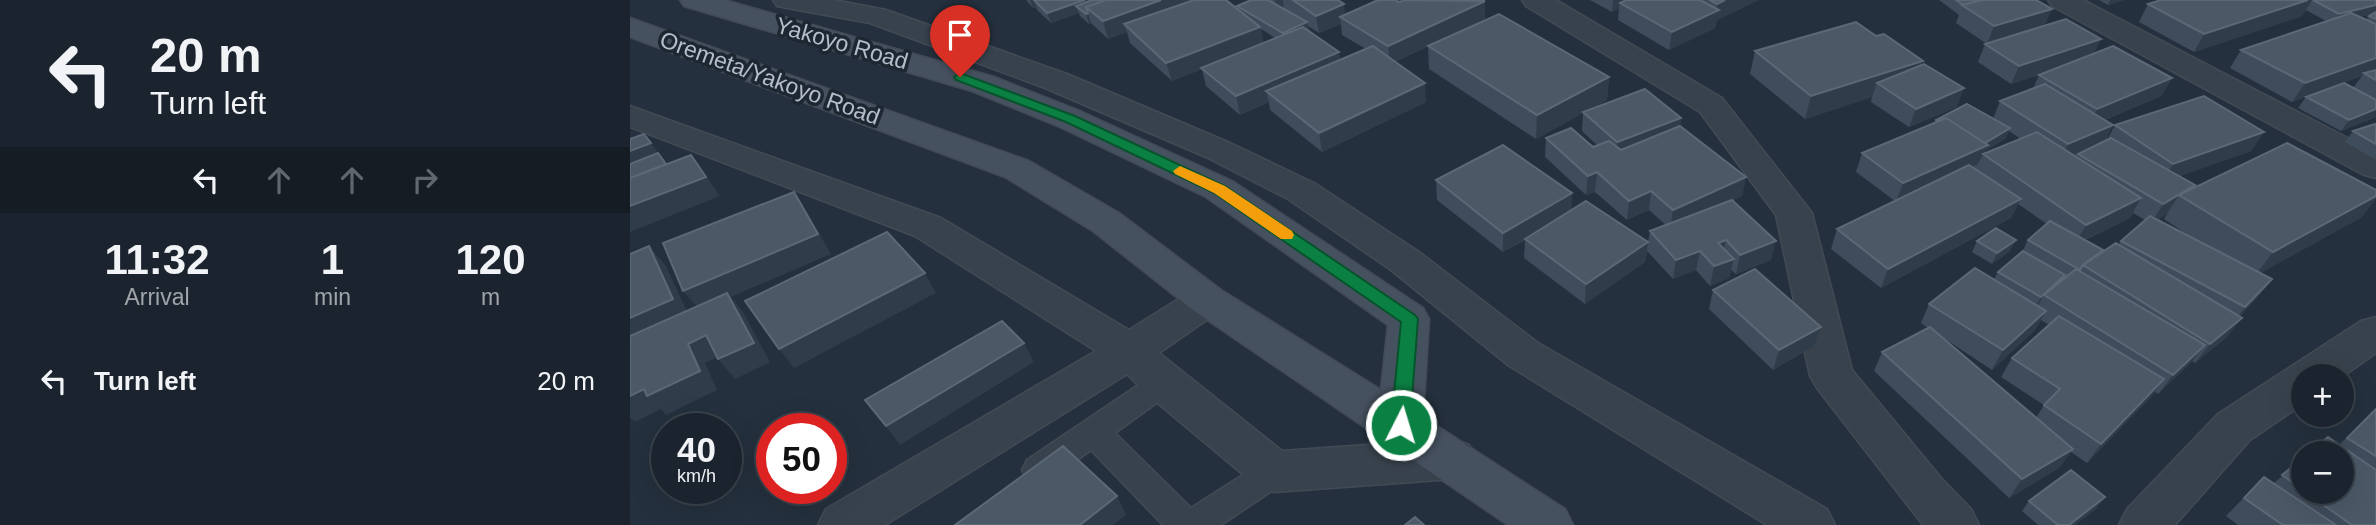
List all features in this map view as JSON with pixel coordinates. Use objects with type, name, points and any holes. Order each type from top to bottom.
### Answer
[{"type":"main road","name":"Yakoyo Road","points":[[694,0],[983,84],[1070,119],[1219,190],[1409,319],[1401,425]]},
{"type":"main road","name":"Oremeta/Yakoyo Road","points":[[630,27],[1017,169],[1106,222],[1207,300],[1453,459],[1548,525]]},
{"type":"street","points":[[787,0],[891,8],[1218,150],[1301,191],[1405,261],[1523,354],[1810,525]]},
{"type":"street","points":[[1536,0],[1711,105],[1794,213],[1832,376],[1924,493],[1954,525]]},
{"type":"street","points":[[2062,0],[2376,167]]},
{"type":"street","points":[[630,116],[928,226],[1130,351],[1163,383],[1274,472],[1453,459]]},
{"type":"street","points":[[843,525],[1130,351],[1207,300]]},
{"type":"street","points":[[2328,364],[2376,332]]},
{"type":"street","points":[[2144,525],[2234,427],[2291,389]]},
{"type":"lane","points":[[1014,486],[1163,383]]},
{"type":"lane","points":[[1093,432],[1185,525]]},
{"type":"lane","points":[[1193,525],[1274,472]]},
{"type":"building","points":[[1034,0],[1085,0],[1047,13]]},
{"type":"building","points":[[1092,0],[1106,0],[1086,7],[1086,14],[1076,6]]},
{"type":"building","points":[[1106,0],[1161,0],[1103,21],[1086,7]]},
{"type":"building","points":[[1194,0],[1226,0],[1260,27],[1166,63],[1124,24]]},
{"type":"building","points":[[1251,0],[1268,0],[1307,22],[1283,33],[1237,6]]},
{"type":"building","points":[[1293,0],[1338,0],[1344,4],[1316,16]]},
{"type":"building","points":[[1378,0],[1485,1],[1388,46],[1340,17]]},
{"type":"building","points":[[1626,0],[1700,0],[1719,10],[1672,32],[1620,3]]},
{"type":"building","points":[[1956,0],[1982,0],[1963,5]]},
{"type":"building","points":[[1982,0],[2036,0],[2052,9],[1994,26],[1962,5]]},
{"type":"building","points":[[2161,0],[2308,0],[2204,34],[2148,4]]},
{"type":"building","points":[[2313,0],[2374,0],[2376,5],[2339,14]]},
{"type":"building","points":[[2351,13],[2376,24],[2376,58],[2305,83],[2241,50]]},
{"type":"building","points":[[1499,14],[1609,77],[1537,115],[1428,46]]},
{"type":"building","points":[[2066,19],[2101,39],[2019,66],[1985,44]]},
{"type":"building","points":[[1856,22],[1876,36],[1884,34],[1923,61],[1811,96],[1755,51]]},
{"type":"building","points":[[1303,27],[1339,52],[1236,96],[1201,68]]},
{"type":"building","points":[[1373,46],[1425,83],[1319,133],[1266,91]]},
{"type":"building","points":[[2113,46],[2172,78],[2097,109],[2039,75]]},
{"type":"building","points":[[1924,64],[1964,88],[1916,109],[1877,83]]},
{"type":"building","points":[[2376,70],[2376,80],[2364,73]]},
{"type":"building","points":[[2344,83],[2376,100],[2376,109],[2349,120],[2306,97]]},
{"type":"building","points":[[2045,84],[2113,125],[2068,144],[2000,101]]},
{"type":"building","points":[[1645,89],[1681,118],[1617,142],[1583,112]]},
{"type":"building","points":[[2204,96],[2264,132],[2173,164],[2115,125]]},
{"type":"building","points":[[1967,104],[2010,128],[1985,143],[1946,118],[1936,120]]},
{"type":"building","points":[[1946,118],[1988,145],[1903,183],[1862,153]]},
{"type":"building","points":[[2375,124],[2376,144],[2353,131]]},
{"type":"building","points":[[1680,126],[1746,177],[1673,210],[1651,191],[1629,201],[1597,172],[1588,176],[1546,138],[1571,128],[1593,147],[1609,141],[1621,150]]},
{"type":"building","points":[[2037,132],[2141,198],[2086,225],[1983,154]]},
{"type":"building","points":[[644,134],[651,143],[630,151],[630,139]]},
{"type":"building","points":[[2111,138],[2195,185],[2163,204],[2078,154]]},
{"type":"building","points":[[2287,143],[2376,190],[2376,196],[2273,252],[2179,195]]},
{"type":"building","points":[[1503,145],[1572,193],[1503,233],[1436,180]]},
{"type":"building","points":[[658,153],[666,164],[630,178],[630,164]]},
{"type":"building","points":[[691,155],[706,177],[630,206],[630,178]]},
{"type":"building","points":[[1969,165],[2021,199],[1888,269],[1837,229]]},
{"type":"building","points":[[794,192],[818,234],[683,291],[663,243]]},
{"type":"building","points":[[1732,200],[1776,241],[1740,255],[1726,240],[1718,243],[1734,259],[1714,266],[1700,251],[1676,260],[1650,231]]},
{"type":"building","points":[[1586,201],[1648,242],[1586,284],[1525,239]]},
{"type":"building","points":[[2150,216],[2272,279],[2245,307],[2121,241]]},
{"type":"building","points":[[2050,221],[2103,250],[2080,270],[2028,240]]},
{"type":"building","points":[[1996,228],[2016,240],[1997,253],[1977,241]]},
{"type":"building","points":[[887,232],[925,273],[779,349],[745,301]]},
{"type":"building","points":[[2116,243],[2242,318],[2210,344],[2083,265]]},
{"type":"building","points":[[649,246],[673,299],[630,318],[630,254]]},
{"type":"building","points":[[2023,251],[2065,275],[2041,297],[1998,272]]},
{"type":"building","points":[[1975,268],[2046,311],[2003,350],[1929,304]]},
{"type":"building","points":[[1755,269],[1821,327],[1779,350],[1713,290]]},
{"type":"building","points":[[2076,269],[2205,345],[2173,375],[2044,295]]},
{"type":"building","points":[[727,293],[754,343],[718,359],[706,335],[688,344],[700,371],[647,396],[644,389],[630,396],[630,336]]},
{"type":"building","points":[[2059,316],[2164,379],[2101,444],[2044,405],[2060,389],[2012,358]]},
{"type":"building","points":[[1002,321],[1024,343],[886,426],[865,400]]},
{"type":"building","points":[[1930,327],[2073,449],[2022,479],[1882,352]]},
{"type":"building","points":[[2376,409],[2376,456],[2347,438]]},
{"type":"building","points":[[1063,446],[1117,496],[1080,525],[955,525]]},
{"type":"building","points":[[2354,455],[2376,470],[2376,525],[2352,525],[2322,504],[2354,504]]},
{"type":"building","points":[[2291,468],[2291,481],[2282,475]]},
{"type":"building","points":[[2071,470],[2105,497],[2069,525],[2058,525],[2029,501]]},
{"type":"building","points":[[2264,477],[2291,495],[2291,504],[2304,504],[2336,525],[2283,525],[2244,498]]},
{"type":"building","points":[[1415,517],[1424,525],[1405,525]]},
{"type":"slow traffic","points":[[1180,171],[1219,190],[1286,235]]},
{"type":"route","points":[[960,77],[1070,119],[1219,190],[1409,319],[1401,425]]}]
